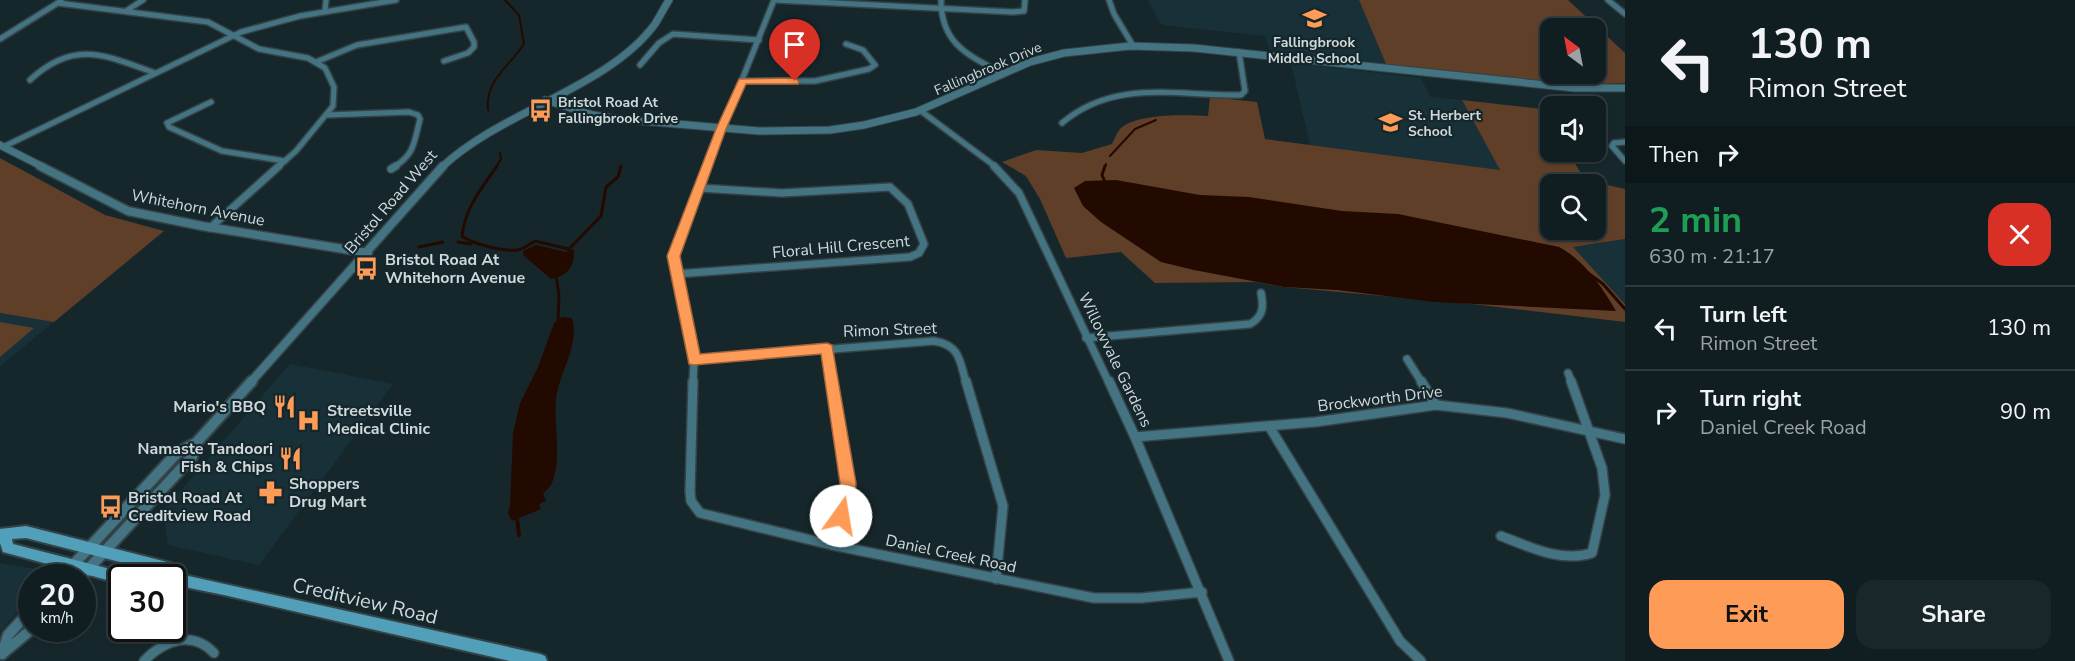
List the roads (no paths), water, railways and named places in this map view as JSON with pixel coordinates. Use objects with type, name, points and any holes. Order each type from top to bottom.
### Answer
[{"type":"main road","name":"Creditview Road","points":[[68,564],[8,548],[2,535],[26,532],[152,564]]},
{"type":"main road","name":"Creditview Road","points":[[186,583],[540,661]]},
{"type":"street","points":[[126,11],[143,0]]},
{"type":"street","points":[[326,0],[326,11]]},
{"type":"street","points":[[2,146],[234,35],[271,23],[326,11],[396,0]]},
{"type":"street","name":"Bristol Road West","points":[[73,564],[177,453],[196,443],[368,253],[444,165],[485,134],[614,61],[650,30],[669,0]]},
{"type":"street","points":[[774,0],[1020,12],[1026,8],[1025,0]]},
{"type":"street","name":"Daniel Creek Road","points":[[774,0],[721,129],[676,245],[674,256],[694,360],[690,492],[695,507],[700,513],[832,545],[1094,598],[1141,598],[1202,592]]},
{"type":"street","points":[[941,0],[942,25],[953,42],[969,56],[1003,74]]},
{"type":"street","points":[[1109,0],[1114,14],[1132,44]]},
{"type":"street","points":[[1608,0],[1625,15]]},
{"type":"street","points":[[0,39],[60,1],[208,22],[259,49],[291,54],[316,62],[325,68],[334,87],[333,106],[285,161],[210,228]]},
{"type":"street","points":[[316,62],[357,45],[466,27],[474,42],[474,47],[468,53],[444,61]]},
{"type":"street","points":[[0,33],[8,34]]},
{"type":"street","points":[[640,65],[661,42],[673,34],[759,40]]},
{"type":"street","points":[[742,81],[814,81],[869,69],[875,65],[863,50],[846,44]]},
{"type":"street","name":"Fallingbrook Drive","points":[[545,100],[593,115],[618,119],[767,133],[817,131],[876,123],[921,111],[1030,62],[1064,52],[1132,44],[1239,52],[1575,88],[1625,88]]},
{"type":"street","points":[[1062,123],[1071,114],[1083,108],[1126,94],[1176,91],[1241,95],[1245,92],[1239,52]]},
{"type":"street","points":[[30,80],[58,57],[74,53],[116,60],[155,73]]},
{"type":"street","points":[[211,102],[174,118],[168,123],[170,127],[222,151],[285,161]]},
{"type":"street","name":"Willowvale Gardens","points":[[921,111],[996,167],[1019,194],[1135,437],[1202,592],[1229,661]]},
{"type":"street","points":[[326,115],[409,112],[418,115],[420,119],[414,150],[408,159],[391,169]]},
{"type":"street","points":[[1625,142],[1614,143],[1612,146],[1625,162]]},
{"type":"street","name":"Whitehorn Avenue","points":[[2,146],[128,211],[210,228],[368,253]]},
{"type":"street","name":"Floral Hill Crescent","points":[[676,274],[910,257],[919,254],[923,249],[924,244],[916,217],[896,190],[890,187],[782,193],[700,188]]},
{"type":"street","points":[[1086,338],[1250,324],[1258,321],[1262,314],[1264,304],[1261,293]]},
{"type":"street","name":"Rimon Street","points":[[694,360],[934,341],[947,344],[957,352],[1003,506],[996,579]]},
{"type":"street","points":[[827,348],[848,483],[848,495],[832,545]]},
{"type":"street","points":[[1407,359],[1436,405]]},
{"type":"street","points":[[1501,536],[1566,558],[1585,557],[1592,553],[1605,495],[1602,468],[1568,373]]},
{"type":"street","name":"Brockworth Drive","points":[[1135,437],[1353,418],[1436,405],[1487,410],[1625,439]]},
{"type":"street","points":[[1269,426],[1400,641],[1421,661]]},
{"type":"street","name":"Bristol Road West","points":[[92,564],[192,457],[196,443]]},
{"type":"street","points":[[1,655],[8,635],[18,624]]},
{"type":"street","points":[[144,661],[159,648],[179,639],[201,642],[214,653]]},
{"type":"street","points":[[1,655],[18,641]]},
{"type":"waterway","points":[[488,110],[488,99],[494,82],[524,44],[519,15],[505,0]]},
{"type":"waterway","points":[[1110,156],[1135,129],[1156,120]]},
{"type":"waterway","points":[[496,167],[501,159],[500,153]]},
{"type":"waterway","points":[[497,166],[470,208],[462,236],[497,249],[518,250],[535,241],[569,249]]},
{"type":"waterway","points":[[569,249],[601,216],[606,187],[618,177],[621,166]]},
{"type":"waterway","points":[[1105,166],[1102,175],[1105,182]]},
{"type":"waterway","points":[[419,247],[443,242]]},
{"type":"waterway","points":[[458,242],[471,244]]},
{"type":"waterway","points":[[1588,273],[1603,284],[1625,309]]},
{"type":"waterway","points":[[556,275],[559,296],[558,322]]},
{"type":"waterway","points":[[517,518],[519,535]]},
{"type":"place","name":"Fallingbrook Middle School","points":[[1314,18]]},
{"type":"place","name":"Bristol Road At Fallingbrook Drive","points":[[540,110]]},
{"type":"place","name":"St. Herbert School","points":[[1390,123]]},
{"type":"place","name":"Bristol Road At Whitehorn Avenue","points":[[367,269]]},
{"type":"place","name":"Mario's BBQ","points":[[284,407]]},
{"type":"place","name":"Streetsville Medical Clinic","points":[[309,420]]},
{"type":"place","name":"Namaste Tandoori Fish & Chips","points":[[291,458]]},
{"type":"place","name":"Shoppers Drug Mart","points":[[271,493]]},
{"type":"place","name":"Bristol Road At Creditview Road","points":[[110,507]]}]
